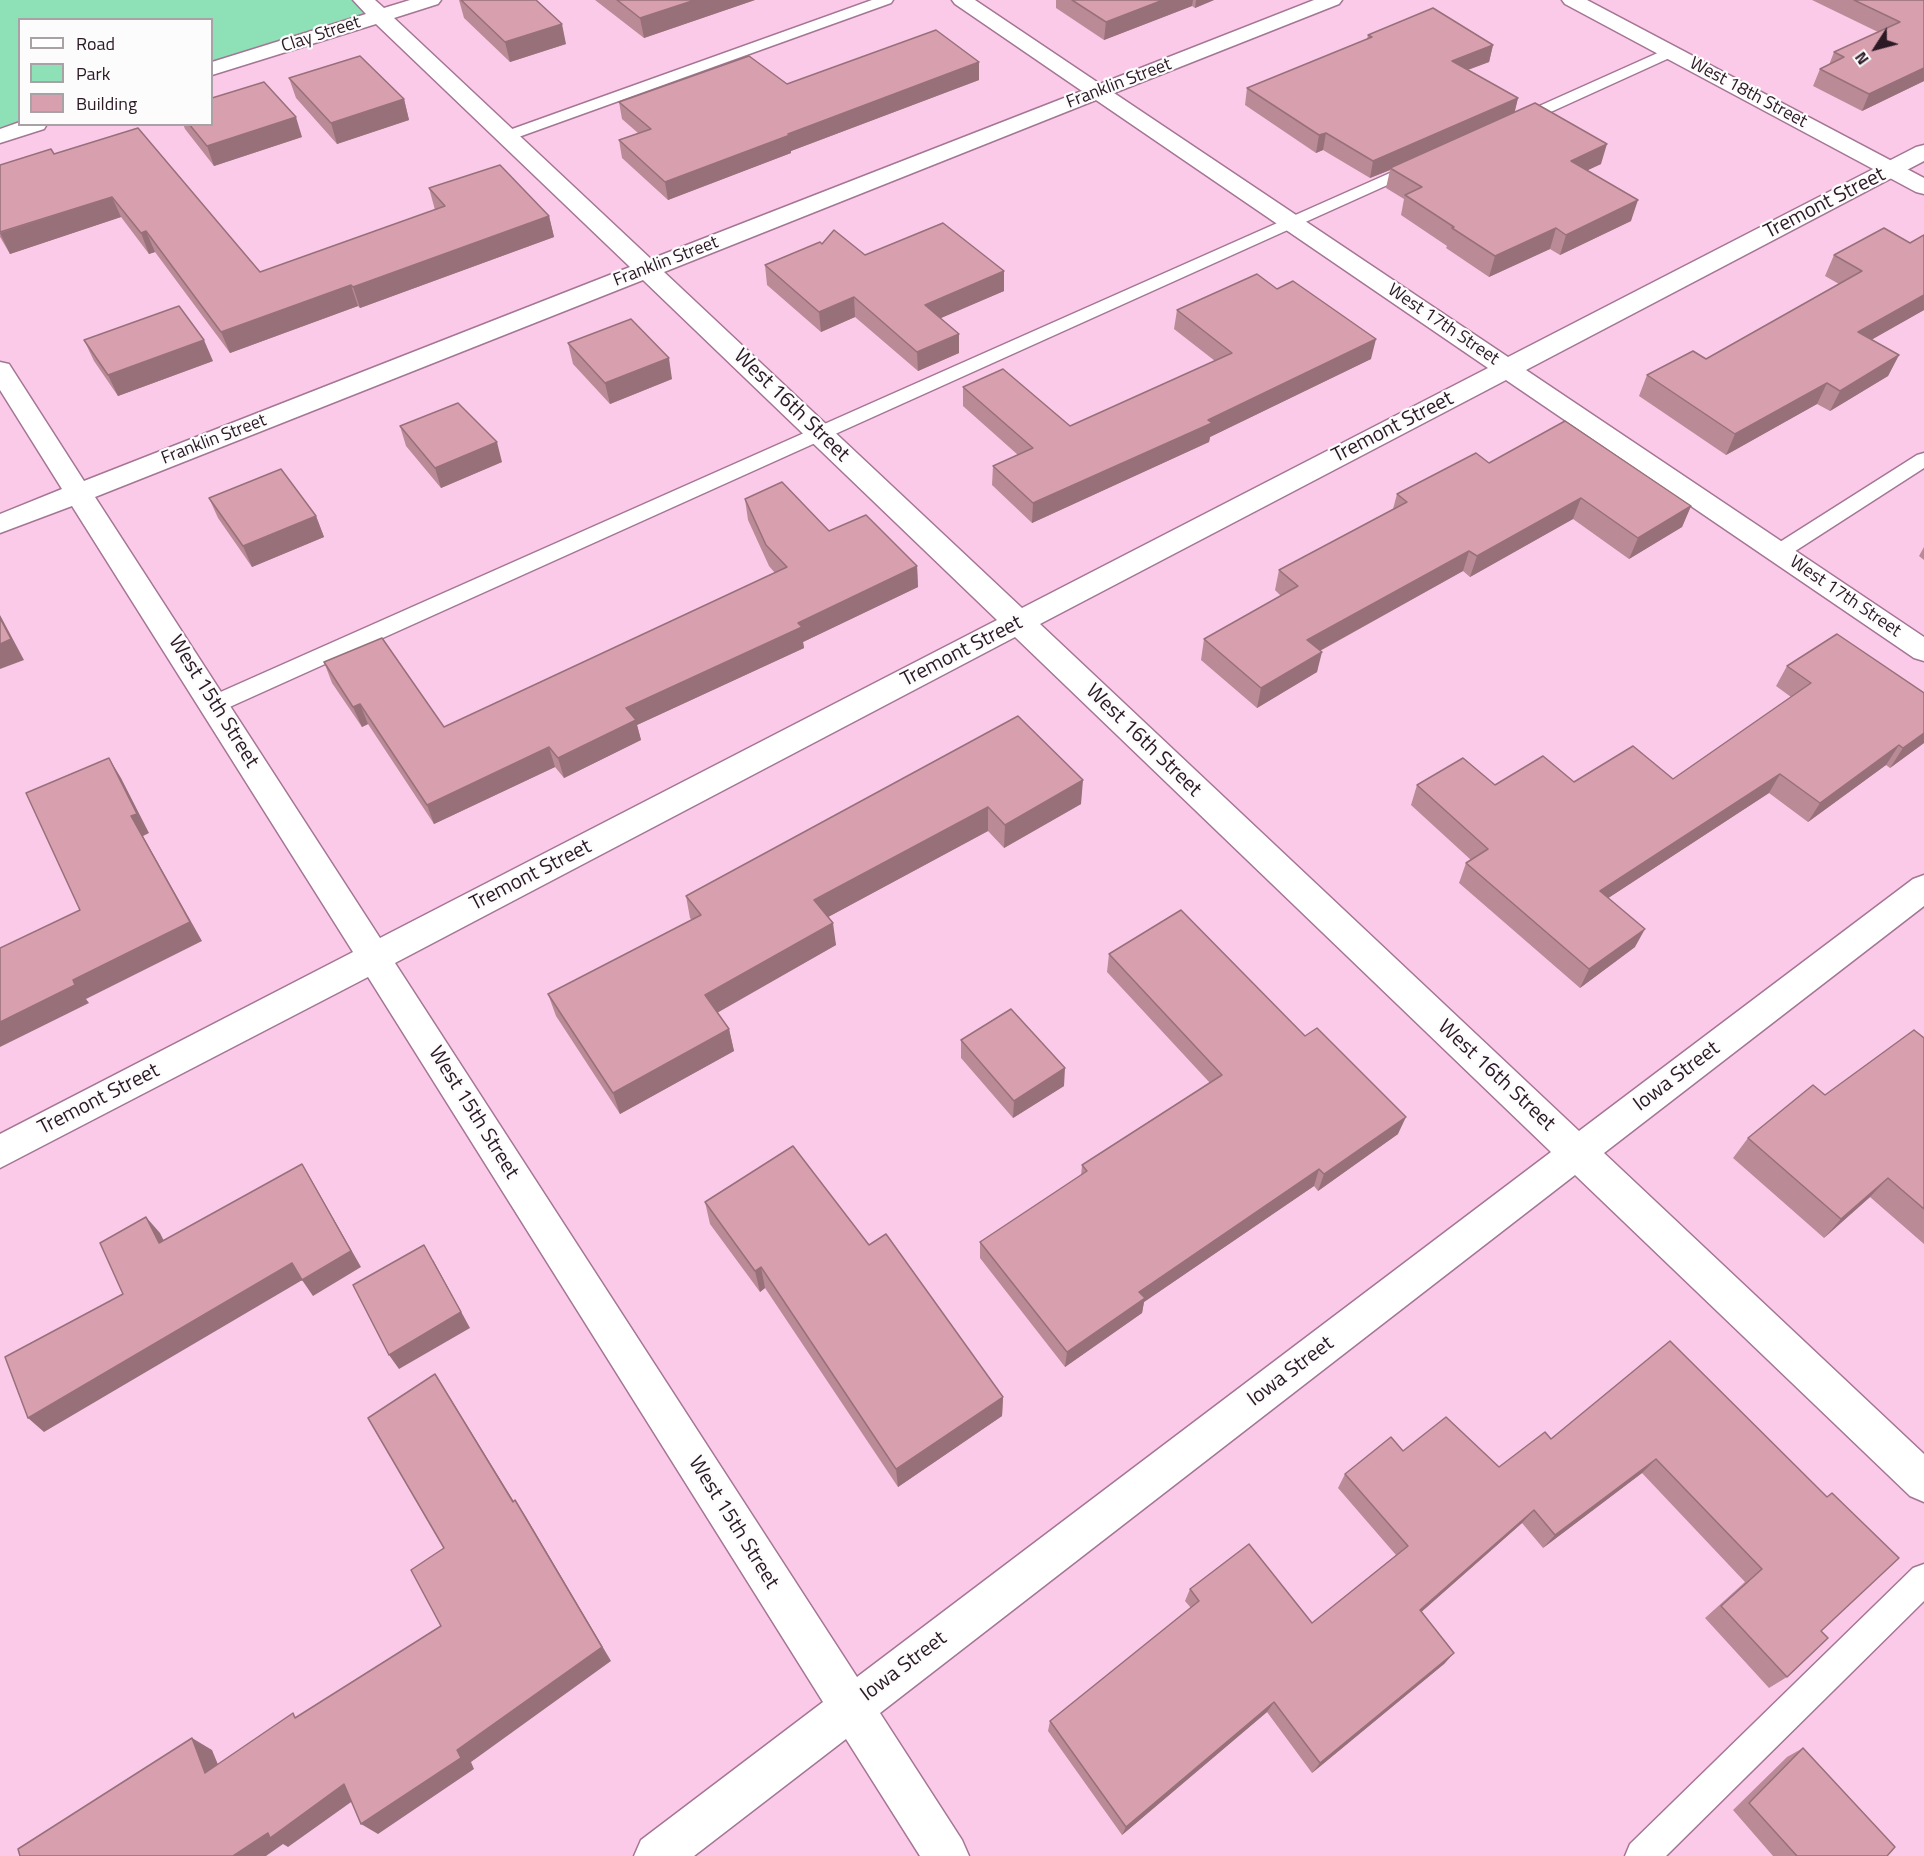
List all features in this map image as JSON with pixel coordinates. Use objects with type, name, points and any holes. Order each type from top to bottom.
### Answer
[{"type":"street","name":"Clay Street","points":[[213,69],[372,8],[431,0]]},
{"type":"street","name":"West 17th Street","points":[[962,0],[1924,651]]},
{"type":"street","name":"Franklin Street","points":[[0,524],[1332,0]]},
{"type":"street","name":"West 18th Street","points":[[1572,0],[1924,187]]},
{"type":"street","name":"West 16th Street","points":[[372,8],[1924,1482]]},
{"type":"street","points":[[0,136],[30,126]]},
{"type":"street","name":"Tremont Street","points":[[0,1152],[1924,152]]},
{"type":"street","name":"West 15th Street","points":[[0,370],[215,704],[374,958],[946,1856]]},
{"type":"street","name":"Iowa Street","points":[[657,1856],[1924,888]]},
{"type":"lane","points":[[507,136],[886,0]]},
{"type":"lane","points":[[1497,130],[1671,52]]},
{"type":"lane","points":[[215,704],[1432,159]]},
{"type":"lane","points":[[1779,552],[1924,459]]},
{"type":"lane","points":[[1642,1856],[1924,1579]]},
{"type":"green space","points":[[0,0],[363,0],[380,16],[213,69],[213,18],[18,18],[18,125],[0,136]]},
{"type":"building","points":[[461,0],[536,0],[562,24],[505,42]]},
{"type":"building","points":[[617,0],[695,0],[640,18]]},
{"type":"building","points":[[1072,0],[1163,0],[1106,22]]},
{"type":"building","points":[[1854,0],[1924,0],[1924,68],[1869,94],[1820,69],[1844,57],[1834,52],[1900,22]]},
{"type":"building","points":[[1433,8],[1493,45],[1452,61],[1518,98],[1373,161],[1326,133],[1319,135],[1247,88],[1372,37],[1368,35]]},
{"type":"building","points":[[936,30],[979,62],[665,182],[619,140],[651,129],[619,102],[749,56],[787,84]]},
{"type":"building","points":[[360,56],[404,99],[331,123],[289,78]]},
{"type":"building","points":[[264,82],[296,117],[207,146],[191,126],[213,126],[213,98]]},
{"type":"building","points":[[1535,103],[1607,144],[1571,161],[1638,200],[1566,235],[1556,228],[1495,256],[1405,195],[1422,187],[1390,168]]},
{"type":"building","points":[[138,128],[260,272],[445,206],[429,188],[500,165],[549,216],[221,332],[146,231],[141,233],[112,197],[0,232],[0,165],[51,149],[54,154]]},
{"type":"building","points":[[943,223],[1004,271],[925,305],[959,334],[917,352],[854,297],[819,312],[765,265],[820,242],[822,244],[834,230],[865,255]]},
{"type":"building","points":[[1884,228],[1910,243],[1924,235],[1924,295],[1858,332],[1899,355],[1840,391],[1827,383],[1735,434],[1647,375],[1693,351],[1706,359],[1862,271],[1834,255]]},
{"type":"building","points":[[1257,274],[1277,289],[1293,281],[1376,339],[1208,420],[1212,423],[1033,503],[993,466],[1033,448],[963,387],[1003,369],[1070,426],[1232,353],[1177,310]]},
{"type":"building","points":[[179,306],[204,340],[108,375],[84,340]]},
{"type":"building","points":[[631,319],[669,358],[605,383],[568,343]]},
{"type":"building","points":[[458,403],[497,442],[435,468],[400,426]]},
{"type":"building","points":[[1565,421],[1691,506],[1638,538],[1581,498],[1477,556],[1469,551],[1307,640],[1322,652],[1261,688],[1204,639],[1298,586],[1279,570],[1407,502],[1397,494],[1476,453],[1489,463]]},
{"type":"building","points":[[281,469],[316,516],[243,546],[209,498]]},
{"type":"building","points":[[782,482],[829,531],[866,515],[917,566],[798,623],[802,627],[626,708],[636,720],[558,758],[549,747],[427,805],[360,704],[353,707],[324,662],[382,638],[444,727],[787,567],[766,545],[745,499]]},
{"type":"building","points":[[0,618],[11,639],[0,644]]},
{"type":"building","points":[[1837,634],[1924,693],[1924,733],[1903,748],[1899,745],[1820,803],[1780,774],[1600,891],[1645,929],[1589,969],[1466,863],[1488,849],[1417,785],[1463,758],[1495,785],[1543,756],[1574,782],[1633,746],[1673,779],[1811,683],[1787,666]]},
{"type":"building","points":[[1018,716],[1083,780],[1005,825],[988,807],[814,900],[833,923],[705,995],[729,1029],[613,1093],[548,994],[701,915],[686,896]]},
{"type":"building","points":[[109,758],[137,814],[131,816],[190,922],[73,980],[75,985],[0,1022],[0,948],[80,910],[26,793]]},
{"type":"building","points":[[1181,910],[1305,1036],[1317,1028],[1406,1117],[1324,1174],[1319,1169],[1139,1292],[1145,1298],[1067,1352],[980,1242],[1087,1171],[1082,1165],[1222,1075],[1109,954]]},
{"type":"building","points":[[1011,1009],[1065,1068],[1014,1101],[961,1040]]},
{"type":"building","points":[[1914,1030],[1924,1038],[1924,1209],[1888,1178],[1841,1219],[1748,1138],[1813,1085],[1825,1095]]},
{"type":"building","points":[[793,1146],[869,1245],[886,1234],[1003,1397],[896,1469],[761,1267],[755,1271],[705,1202]]},
{"type":"building","points":[[302,1164],[351,1251],[302,1280],[292,1263],[28,1418],[5,1357],[123,1294],[100,1243],[146,1217],[159,1243]]},
{"type":"building","points":[[424,1245],[461,1312],[389,1355],[353,1285]]},
{"type":"building","points":[[1670,1341],[1827,1497],[1832,1493],[1899,1558],[1821,1631],[1828,1638],[1787,1677],[1721,1606],[1762,1569],[1656,1459],[1555,1535],[1534,1510],[1420,1610],[1454,1653],[1320,1763],[1274,1702],[1126,1827],[1050,1721],[1199,1601],[1190,1589],[1249,1544],[1312,1623],[1408,1546],[1345,1474],[1391,1437],[1403,1451],[1446,1417],[1499,1467],[1545,1432],[1551,1439]]},
{"type":"building","points":[[435,1374],[513,1502],[515,1500],[602,1647],[457,1750],[461,1758],[361,1824],[344,1784],[270,1838],[268,1833],[233,1856],[20,1856],[18,1849],[192,1738],[205,1773],[293,1713],[295,1718],[441,1626],[411,1570],[444,1548],[368,1418]]},
{"type":"building","points":[[1803,1748],[1895,1847],[1887,1856],[1797,1856],[1749,1803]]}]
